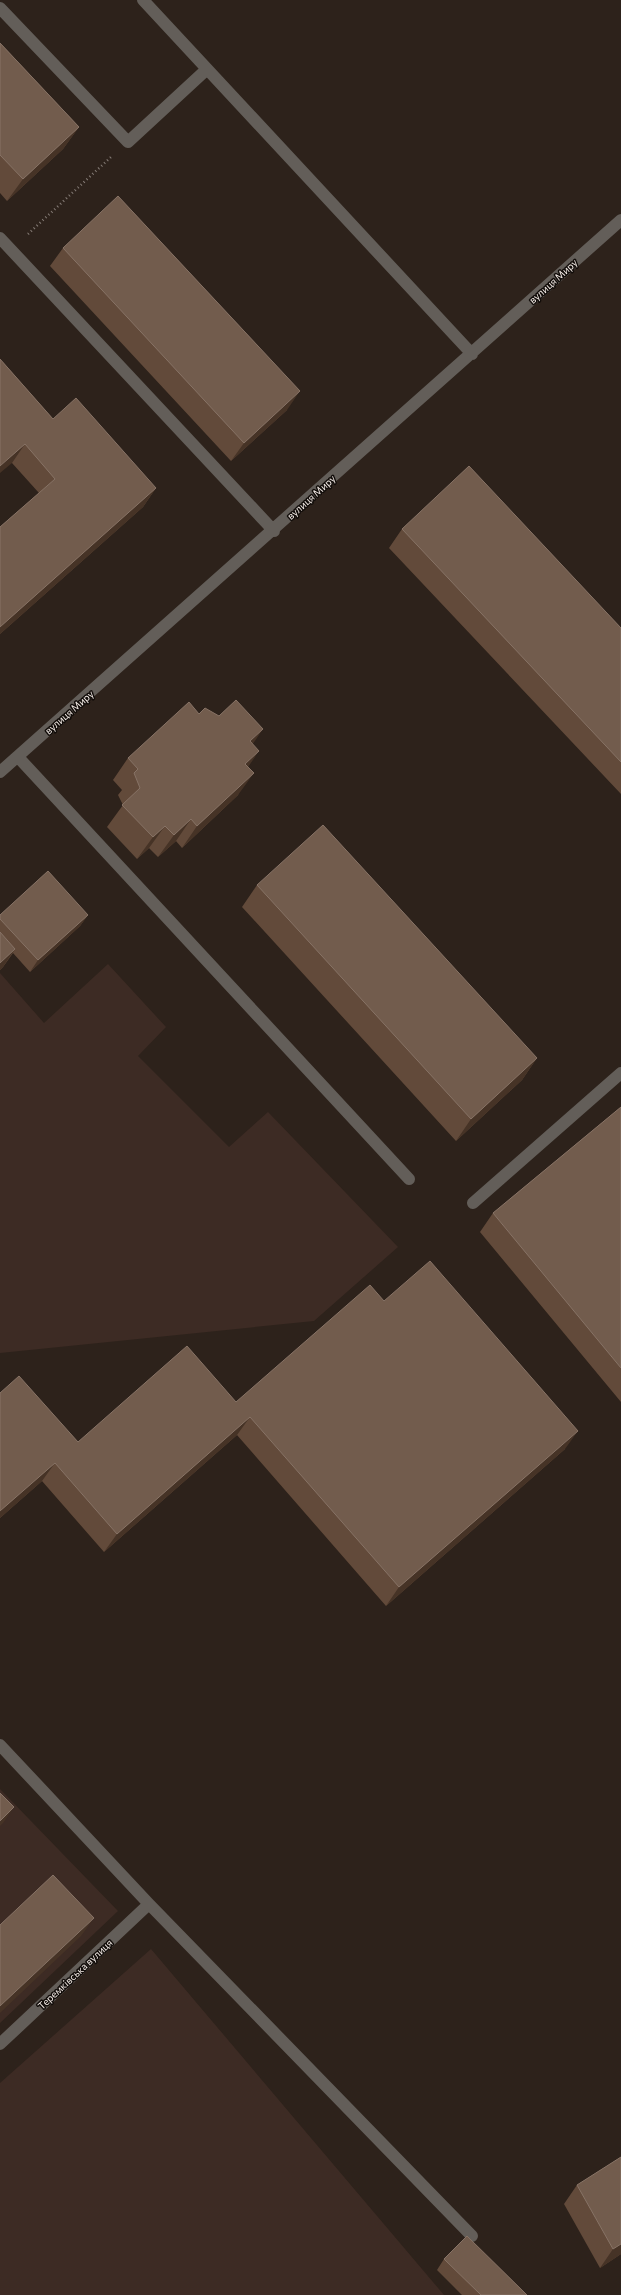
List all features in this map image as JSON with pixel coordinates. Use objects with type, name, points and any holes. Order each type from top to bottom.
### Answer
[{"type":"street","points":[[142,0],[472,354]]},
{"type":"street","points":[[0,8],[128,142],[206,70]]},
{"type":"street","name":"вулиця Миру","points":[[0,772],[621,220]]},
{"type":"street","points":[[0,238],[274,530]]},
{"type":"street","points":[[18,757],[409,1179]]},
{"type":"street","points":[[474,1203],[621,1073]]},
{"type":"street","points":[[0,1745],[149,1904],[472,2236]]},
{"type":"street","name":"Теремківська вулиця","points":[[0,2044],[149,1904]]},
{"type":"path","points":[[11,249],[128,142]]},
{"type":"shaded area","points":[[108,964],[166,1027],[138,1056],[229,1147],[268,1112],[398,1247],[314,1321],[0,1353],[0,973],[44,1023]]},
{"type":"shaded area","points":[[0,1789],[118,1911],[0,2023]]},
{"type":"shaded area","points":[[151,1949],[444,2295],[0,2295],[0,2083]]},
{"type":"building","points":[[0,43],[79,127],[23,179],[0,155]]},
{"type":"building","points":[[118,196],[300,391],[244,443],[63,248]]},
{"type":"building","points":[[0,359],[53,419],[76,398],[156,488],[0,627],[0,527],[55,479],[25,444],[0,466]]},
{"type":"building","points":[[469,466],[621,628],[621,762],[402,529]]},
{"type":"building","points":[[236,700],[263,729],[250,741],[259,751],[245,764],[254,773],[197,826],[191,819],[174,835],[165,826],[153,837],[122,805],[140,788],[134,773],[138,769],[128,758],[189,702],[199,714],[205,708],[219,716]]},
{"type":"building","points":[[323,825],[537,1058],[471,1119],[257,885]]},
{"type":"building","points":[[48,871],[88,915],[38,960],[0,919],[0,915]]},
{"type":"building","points":[[0,932],[15,949],[0,963]]},
{"type":"building","points":[[621,1107],[621,1368],[493,1213]]},
{"type":"building","points":[[430,1261],[578,1431],[399,1587],[250,1417],[117,1534],[55,1463],[0,1511],[0,1393],[19,1376],[78,1442],[187,1346],[236,1402],[370,1285],[384,1301]]},
{"type":"building","points":[[0,1793],[14,1807],[0,1821]]},
{"type":"building","points":[[53,1875],[94,1918],[0,2006],[0,1925]]},
{"type":"building","points":[[621,2157],[621,2244],[613,2249],[577,2185]]},
{"type":"building","points":[[467,2236],[527,2295],[481,2295],[444,2259]]}]
